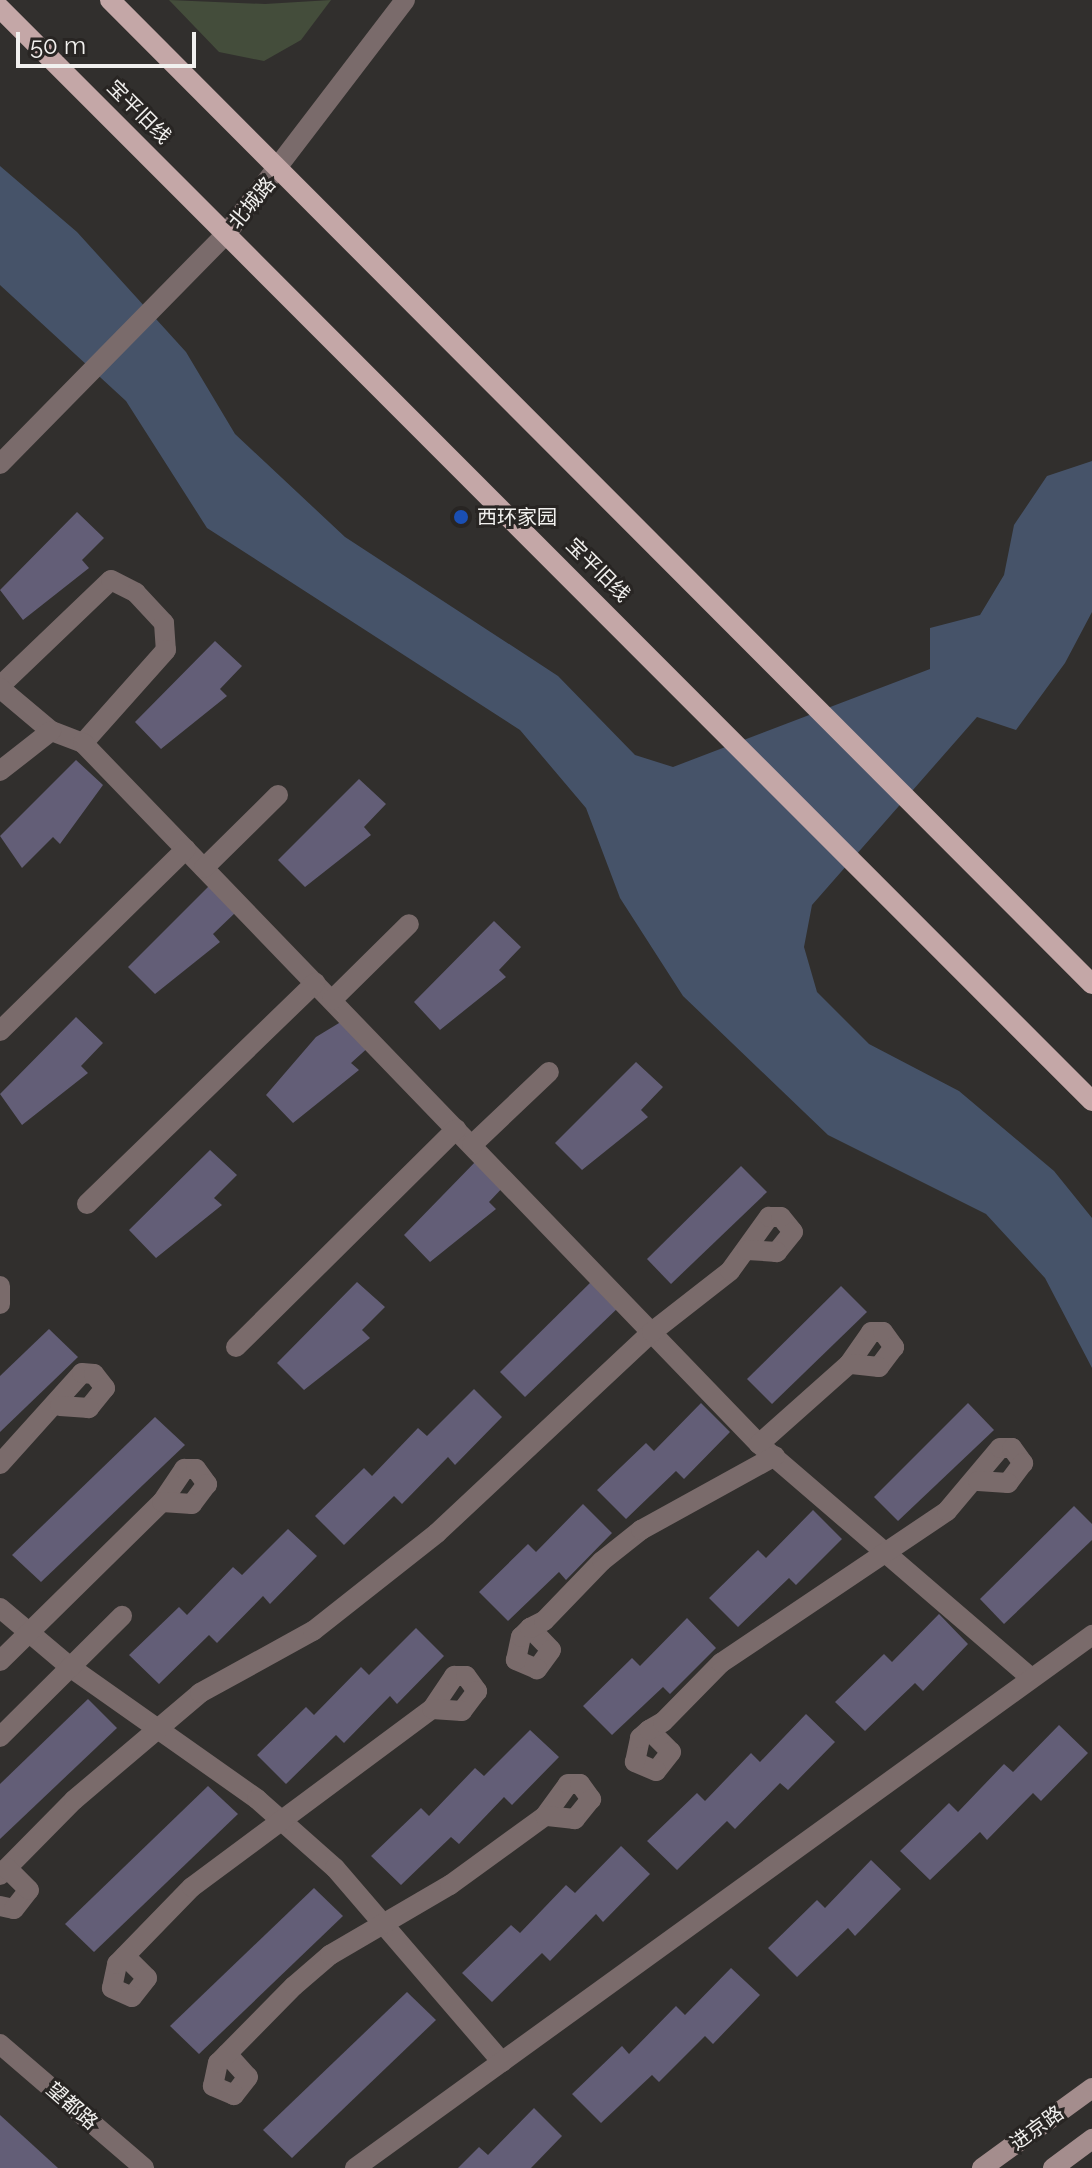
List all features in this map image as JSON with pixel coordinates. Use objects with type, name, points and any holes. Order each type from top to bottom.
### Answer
[{"type":"main road","points":[[110,0],[779,665],[1092,984]]},
{"type":"main road","name":"宝平旧线","points":[[0,8],[1092,1101]]},
{"type":"main road","name":"进京路","points":[[982,2168],[1092,2088]]},
{"type":"main road","name":"进京路","points":[[1053,2168],[1092,2139]]},
{"type":"street","name":"北城路","points":[[0,464],[227,233],[280,170],[405,0]]},
{"type":"street","points":[[83,743],[166,650],[164,623],[136,593],[111,580],[0,687],[51,731],[83,743],[767,1450],[1029,1676]]},
{"type":"street","points":[[0,771],[51,731]]},
{"type":"street","points":[[204,868],[278,795]]},
{"type":"street","points":[[0,1031],[186,849]]},
{"type":"street","points":[[332,1000],[409,924]]},
{"type":"street","points":[[87,1204],[315,983]]},
{"type":"street","points":[[472,1145],[549,1072]]},
{"type":"street","points":[[236,1347],[456,1129]]},
{"type":"street","points":[[0,1906],[14,1909],[29,1890],[3,1871],[200,1693],[313,1631],[437,1533],[652,1332],[747,1250]]},
{"type":"street","points":[[0,1286],[0,1304]]},
{"type":"street","points":[[530,1628],[641,1530],[767,1450],[849,1364]]},
{"type":"street","points":[[0,1464],[60,1406]]},
{"type":"street","points":[[649,1730],[760,1632],[888,1554],[978,1481]]},
{"type":"street","points":[[0,1661],[162,1502]]},
{"type":"street","points":[[0,1608],[70,1667],[162,1727],[278,1818],[385,1923],[502,2062]]},
{"type":"street","points":[[0,1737],[122,1616]]},
{"type":"street","points":[[355,2168],[1029,1676],[1092,1635]]},
{"type":"street","points":[[125,1956],[192,1887],[278,1818],[432,1709]]},
{"type":"street","points":[[227,2054],[330,1955],[385,1923],[545,1816]]},
{"type":"street","name":"望都路","points":[[0,2044],[144,2168]]},
{"type":"green space","points":[[169,0],[265,4],[331,0],[301,40],[264,61],[219,52]]},
{"type":"water","points":[[0,166],[77,232],[186,352],[235,434],[345,537],[558,676],[635,755],[673,767],[930,669],[930,628],[980,615],[1004,575],[1014,525],[1047,476],[1092,461],[1092,612],[1065,663],[1016,730],[977,717],[812,905],[804,947],[817,992],[869,1044],[959,1091],[1054,1171],[1092,1218],[1092,1368],[1045,1278],[986,1214],[828,1135],[683,996],[620,898],[586,808],[520,730],[207,528],[126,401],[0,285]]},
{"type":"building","points":[[77,512],[104,538],[82,560],[89,568],[23,620],[0,590]]},
{"type":"building","points":[[215,641],[242,666],[220,689],[227,696],[161,749],[135,722]]},
{"type":"building","points":[[76,760],[103,785],[60,844],[53,837],[22,868],[0,836]]},
{"type":"building","points":[[359,779],[386,804],[364,827],[371,835],[305,887],[278,860]]},
{"type":"building","points":[[209,886],[236,912],[213,934],[220,942],[155,994],[128,967]]},
{"type":"building","points":[[494,921],[521,947],[499,970],[506,977],[440,1030],[414,1002]]},
{"type":"building","points":[[76,1017],[103,1043],[81,1066],[88,1073],[22,1125],[0,1094]]},
{"type":"building","points":[[344,1020],[371,1045],[351,1063],[359,1070],[293,1123],[266,1095],[316,1037]]},
{"type":"building","points":[[636,1062],[663,1087],[641,1110],[648,1117],[582,1170],[555,1143]]},
{"type":"building","points":[[210,1150],[237,1175],[214,1198],[222,1205],[156,1258],[129,1230]]},
{"type":"building","points":[[479,1158],[506,1184],[489,1202],[496,1209],[430,1262],[404,1235]]},
{"type":"building","points":[[741,1166],[767,1192],[671,1284],[647,1259]]},
{"type":"building","points":[[595,1278],[621,1305],[525,1397],[500,1372]]},
{"type":"building","points":[[357,1282],[385,1307],[362,1330],[370,1338],[304,1390],[277,1363]]},
{"type":"building","points":[[841,1286],[867,1312],[772,1404],[747,1379]]},
{"type":"building","points":[[49,1329],[78,1357],[0,1432],[0,1376]]},
{"type":"building","points":[[474,1389],[502,1417],[455,1465],[448,1457],[402,1504],[394,1496],[344,1545],[315,1516],[364,1468],[372,1476],[418,1428],[427,1436]]},
{"type":"building","points":[[701,1403],[730,1432],[684,1479],[676,1471],[626,1519],[597,1490],[646,1443],[654,1451]]},
{"type":"building","points":[[968,1403],[994,1430],[898,1521],[874,1497]]},
{"type":"building","points":[[155,1417],[185,1445],[41,1582],[12,1555]]},
{"type":"building","points":[[583,1504],[612,1533],[566,1580],[559,1572],[508,1621],[479,1592],[528,1544],[536,1552]]},
{"type":"building","points":[[1074,1506],[1092,1524],[1092,1540],[1004,1624],[980,1599]]},
{"type":"building","points":[[813,1510],[842,1539],[796,1585],[789,1578],[738,1627],[709,1598],[758,1550],[766,1558]]},
{"type":"building","points":[[288,1529],[317,1556],[270,1604],[263,1596],[217,1643],[209,1635],[159,1684],[129,1655],[179,1607],[187,1615],[233,1567],[242,1575]]},
{"type":"building","points":[[939,1614],[968,1644],[923,1691],[915,1683],[865,1731],[835,1702],[884,1654],[892,1662]]},
{"type":"building","points":[[687,1618],[716,1648],[670,1694],[663,1687],[612,1735],[583,1706],[632,1658],[640,1666]]},
{"type":"building","points":[[416,1628],[444,1656],[397,1704],[390,1696],[344,1743],[336,1735],[286,1784],[257,1755],[306,1707],[314,1715],[361,1667],[369,1675]]},
{"type":"building","points":[[88,1699],[117,1728],[0,1839],[0,1784]]},
{"type":"building","points":[[806,1714],[835,1742],[788,1790],[780,1783],[735,1829],[727,1821],[677,1870],[647,1841],[697,1793],[705,1801],[751,1753],[760,1762]]},
{"type":"building","points":[[1059,1725],[1088,1753],[1041,1801],[1033,1793],[987,1840],[980,1832],[930,1880],[900,1851],[949,1803],[958,1812],[1004,1764],[1013,1772]]},
{"type":"building","points":[[530,1730],[559,1757],[512,1805],[504,1797],[459,1844],[451,1837],[401,1885],[371,1856],[421,1808],[429,1816],[475,1768],[484,1776]]},
{"type":"building","points":[[208,1786],[238,1814],[94,1952],[65,1924]]},
{"type":"building","points":[[621,1846],[650,1874],[603,1922],[596,1914],[550,1961],[542,1953],[492,2002],[462,1973],[511,1925],[520,1933],[566,1885],[575,1893]]},
{"type":"building","points":[[871,1860],[901,1889],[855,1936],[848,1928],[797,1977],[768,1948],[817,1900],[825,1908]]},
{"type":"building","points":[[314,1888],[343,1916],[199,2054],[170,2026]]},
{"type":"building","points":[[731,1968],[760,1995],[713,2044],[705,2036],[659,2082],[652,2075],[601,2123],[572,2094],[622,2046],[629,2054],[676,2006],[685,2015]]},
{"type":"building","points":[[407,1992],[436,2020],[292,2158],[263,2130]]},
{"type":"building","points":[[534,2108],[562,2136],[531,2168],[458,2168],[479,2147],[488,2155]]},
{"type":"building","points":[[0,2115],[58,2168],[0,2168]]},
{"type":"place","name":"西环家园","points":[[461,517]]}]
